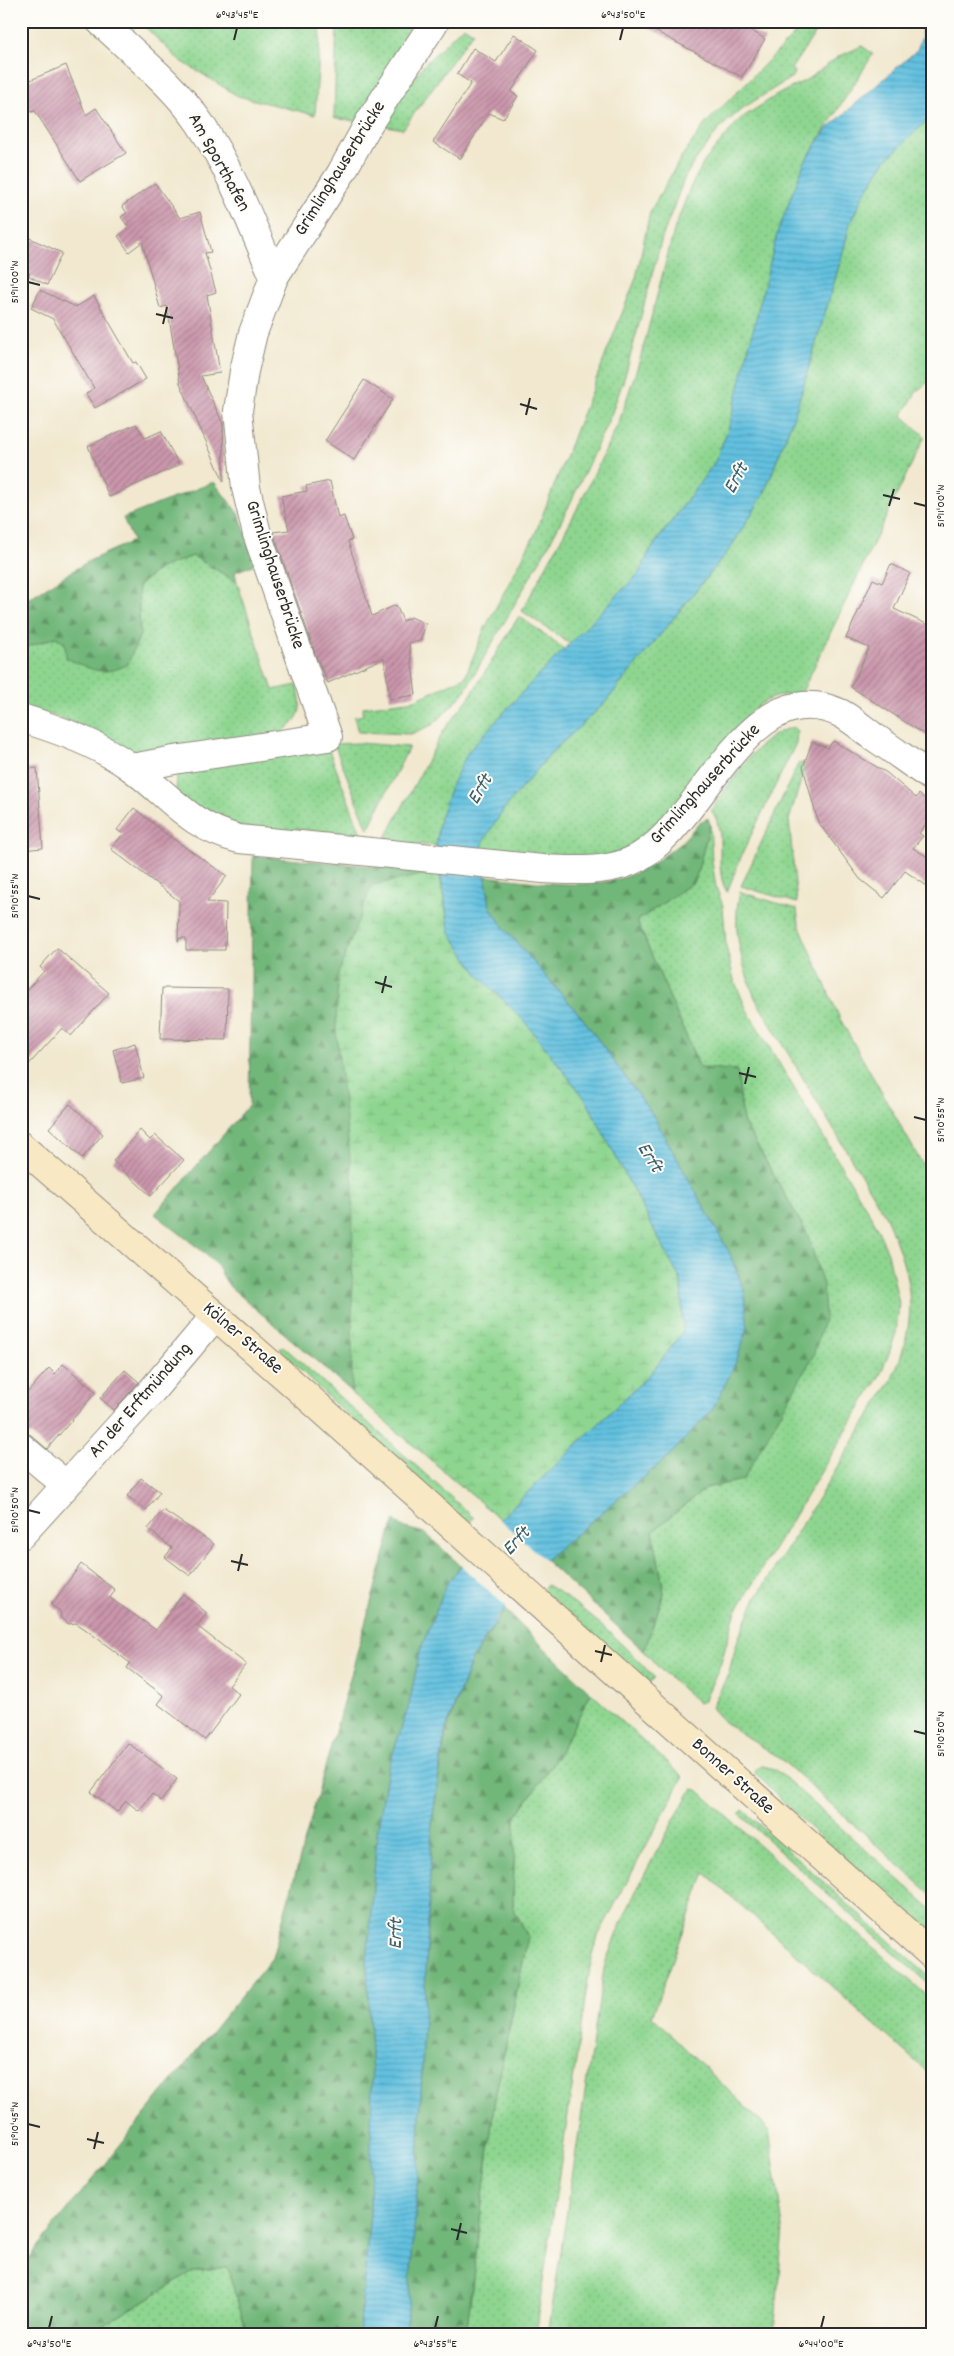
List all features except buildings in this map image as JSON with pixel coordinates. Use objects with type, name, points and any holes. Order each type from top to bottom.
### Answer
[{"type":"main road","name":"Kölner Straße","points":[[21,1146],[533,1598]]},
{"type":"main road","name":"Bonner Straße","points":[[533,1598],[933,1956]]},
{"type":"street","name":"Am Sporthafen","points":[[100,21],[179,97],[199,122],[247,213],[274,277]]},
{"type":"street","name":"Grimlinghauserbrücke","points":[[132,768],[328,737],[257,534],[246,488],[238,411],[244,371],[253,333],[274,277],[340,175],[370,121],[435,21]]},
{"type":"street","name":"Grimlinghauserbrücke","points":[[21,718],[80,739],[132,768],[198,823],[218,834],[239,839],[543,869],[604,869],[630,862],[652,848],[672,830],[749,733],[759,724],[780,712],[795,708],[818,707],[827,709],[850,720],[933,778]]},
{"type":"street","name":"An der Erftmündung","points":[[21,1535],[149,1394],[215,1316]]},
{"type":"street","points":[[21,1447],[66,1485]]},
{"type":"green space","points":[[139,21],[321,21],[315,115],[238,96],[178,59]]},
{"type":"green space","points":[[337,21],[425,21],[361,122],[334,118]]},
{"type":"green space","points":[[808,21],[823,21],[791,69],[795,72],[792,77],[743,108],[720,128],[694,162],[684,179],[662,238],[625,376],[611,415],[569,506],[547,548],[463,694],[434,724],[411,734],[358,732],[354,717],[363,715],[363,707],[415,700],[465,677],[484,630],[535,534],[636,278],[650,212],[682,156],[705,124]]},
{"type":"green space","points":[[463,26],[473,32],[403,129],[381,125],[422,67]]},
{"type":"green space","points":[[862,46],[873,54],[804,163],[729,427],[715,462],[650,550],[639,573],[570,644],[522,611],[576,511],[619,422],[641,356],[675,227],[690,188],[704,162],[740,119],[777,95],[808,79],[838,57]]},
{"type":"green space","points":[[933,115],[933,378],[917,391],[902,416],[925,436],[802,692],[772,698],[753,710],[732,733],[677,807],[648,836],[630,847],[611,855],[582,859],[547,858],[482,850],[484,839],[504,809],[551,753],[604,704],[729,550],[764,494],[796,410],[850,223],[865,192],[886,160]]},
{"type":"green space","points":[[214,482],[240,516],[255,564],[235,572],[237,582],[193,556],[160,568],[138,586],[140,635],[127,665],[118,669],[110,671],[96,670],[66,658],[65,643],[56,637],[21,649],[21,603],[89,561],[133,541],[123,518]]},
{"type":"green space","points":[[193,556],[237,582],[273,690],[297,685],[300,708],[292,724],[279,734],[144,753],[132,752],[72,722],[21,705],[21,649],[56,637],[65,643],[140,635],[138,586],[160,568]]},
{"type":"green space","points":[[519,616],[564,649],[468,752],[440,818],[436,846],[397,843],[385,839],[444,730],[471,695]]},
{"type":"green space","points":[[793,727],[797,731],[796,743],[743,852],[727,892],[721,872],[719,829],[711,810],[746,761],[768,740],[780,732]]},
{"type":"green space","points":[[360,743],[409,747],[368,829],[334,744]]},
{"type":"green space","points":[[327,745],[362,836],[297,829],[288,834],[243,827],[214,819],[176,794],[177,774],[185,768]]},
{"type":"green space","points":[[803,763],[805,767],[789,820],[797,903],[741,886],[798,764]]},
{"type":"green space","points":[[708,818],[710,824],[695,881],[637,921],[700,1068],[737,1070],[743,1121],[808,1235],[823,1285],[825,1317],[813,1356],[743,1480],[706,1488],[653,1531],[664,1593],[644,1651],[545,1560],[669,1456],[713,1409],[735,1364],[748,1328],[744,1290],[729,1252],[654,1117],[584,1020],[504,928],[490,907],[484,876],[568,884],[590,884],[611,881],[631,875],[649,866],[677,846],[699,824]]},
{"type":"green space","points":[[710,824],[712,862],[716,887],[723,906],[726,946],[734,980],[747,1010],[874,1221],[888,1253],[899,1304],[896,1333],[880,1375],[736,1611],[720,1665],[704,1701],[698,1703],[660,1669],[644,1651],[664,1593],[653,1531],[706,1488],[743,1479],[808,1235],[743,1121],[737,1070],[700,1069],[637,921],[695,881]]},
{"type":"green space","points":[[253,856],[439,872],[480,977],[526,1023],[500,1519],[228,1285],[217,1265],[155,1214],[249,1105]]},
{"type":"green space","points":[[439,872],[450,933],[480,977],[526,1023],[586,1100],[681,1281],[683,1332],[652,1372],[500,1519],[352,1393],[353,1185],[336,1030],[338,974],[372,885]]},
{"type":"green space","points":[[740,892],[797,909],[799,924],[840,1019],[933,1183],[933,1896],[783,1761],[724,1722],[712,1709],[728,1675],[738,1639],[755,1600],[891,1381],[906,1337],[910,1299],[902,1260],[886,1217],[755,998],[742,959],[737,933]]},
{"type":"green space","points":[[283,1346],[474,1518],[468,1523],[331,1400],[280,1349]]},
{"type":"green space","points":[[394,1520],[405,1528],[425,1533],[461,1566],[447,1583],[420,1651],[409,1705],[388,1769],[377,1833],[367,1965],[372,2077],[370,2214],[359,2335],[248,2335],[227,2267],[193,2271],[88,2335],[21,2335],[21,2267],[272,1958]]},
{"type":"green space","points":[[547,1585],[562,1594],[616,1639],[654,1677],[649,1683],[542,1590]]},
{"type":"green space","points":[[505,1610],[591,1693],[559,1754],[515,1818],[513,1907],[528,1937],[495,2098],[466,2335],[406,2335],[417,2191],[432,1822],[446,1732],[472,1659]]},
{"type":"green space","points":[[591,1693],[683,1777],[598,1936],[590,1967],[535,2335],[466,2335],[495,2098],[528,1937],[513,1907],[515,1818],[559,1754]]},
{"type":"green space","points":[[763,1766],[774,1769],[783,1776],[933,1910],[933,1937],[808,1826],[754,1772],[756,1768]]},
{"type":"green space","points":[[693,1789],[698,1790],[933,2001],[933,2077],[705,1873],[652,2016],[769,2130],[783,2228],[774,2335],[548,2335],[604,1968],[632,1900],[689,1793]]},
{"type":"green space","points":[[743,1810],[933,1980],[933,1988],[739,1814]]},
{"type":"green space","points":[[227,2267],[248,2335],[88,2335],[193,2271]]},
{"type":"water","name":"Erft","points":[[921,21],[933,21],[933,115],[886,160],[865,192],[850,223],[796,410],[764,494],[729,550],[604,704],[551,753],[504,809],[484,840],[482,850],[490,907],[504,928],[584,1020],[654,1117],[729,1252],[744,1290],[748,1328],[735,1364],[713,1409],[669,1456],[545,1560],[497,1619],[472,1659],[445,1732],[432,1822],[417,2191],[406,2335],[359,2335],[370,2214],[372,2077],[367,1965],[377,1833],[388,1769],[409,1705],[420,1651],[447,1583],[500,1519],[652,1372],[683,1332],[681,1281],[586,1100],[526,1023],[480,977],[450,933],[436,846],[440,818],[452,784],[468,752],[527,687],[639,573],[650,551],[715,462],[729,427],[777,234],[804,163],[827,129],[917,50],[922,37]]},
{"type":"pier","points":[[498,1518],[547,1562],[509,1609],[459,1564]]}]
